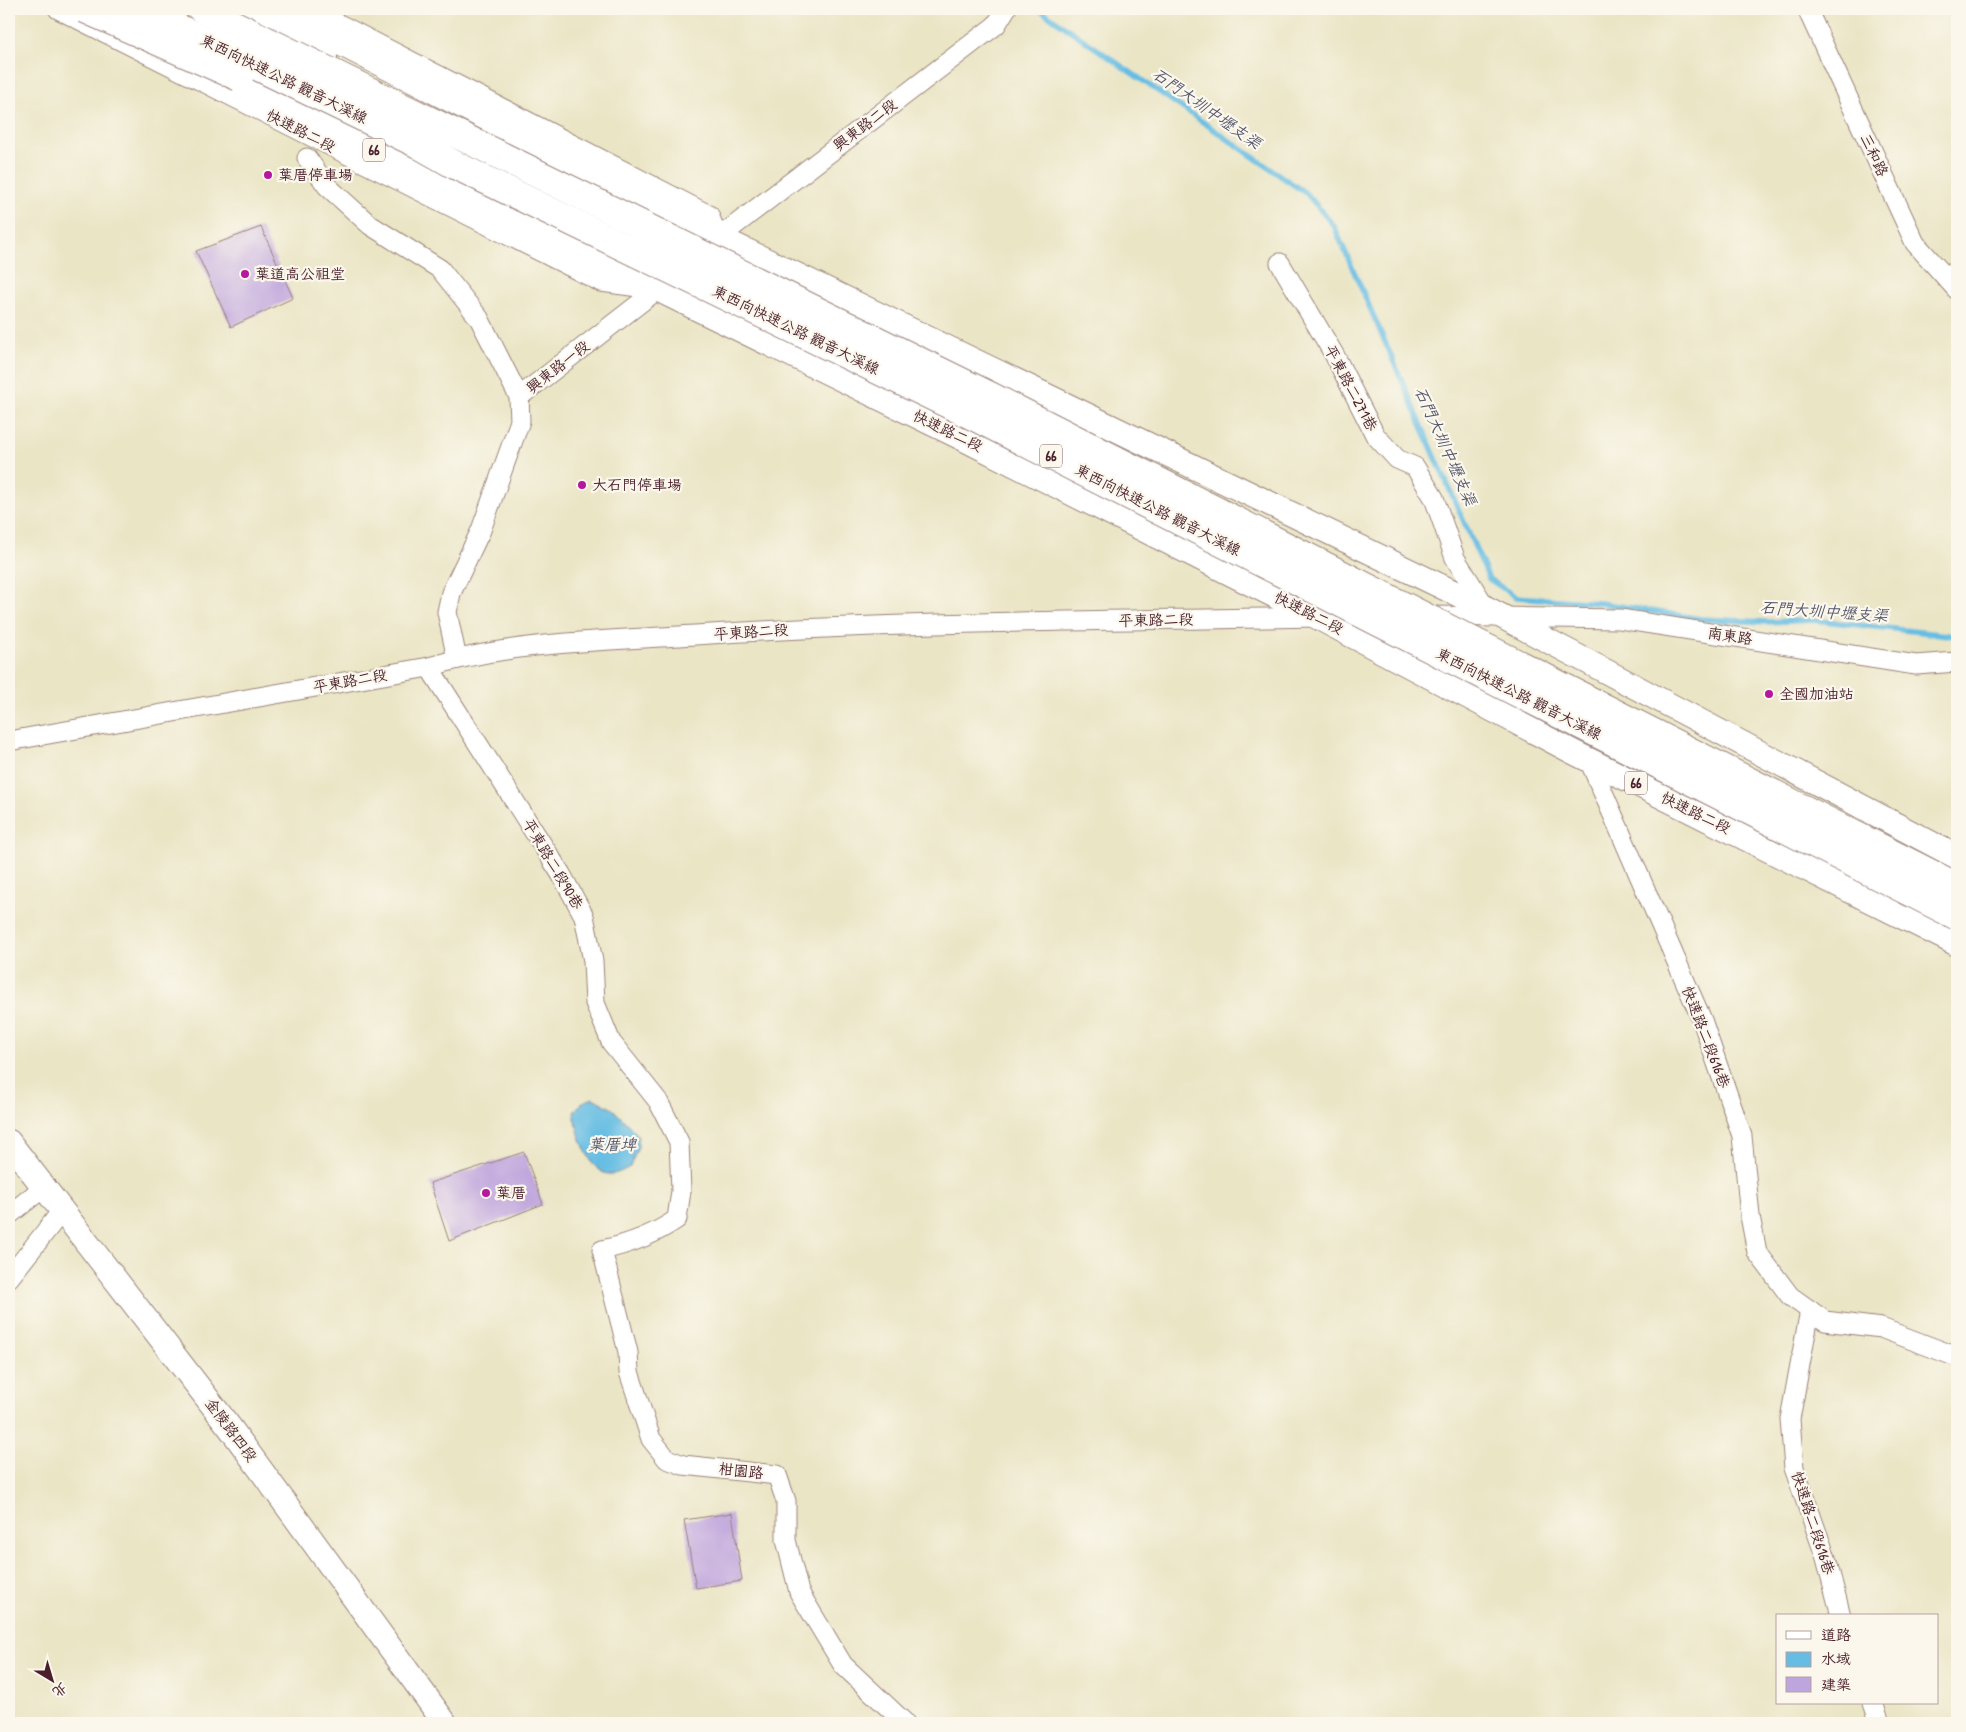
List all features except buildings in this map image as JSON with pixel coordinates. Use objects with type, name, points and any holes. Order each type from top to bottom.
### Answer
[{"type":"highway","points":[[85,9],[338,121],[424,133]]},
{"type":"highway","name":"東西向快速公路 觀音大溪線","points":[[139,9],[424,133],[990,396],[1957,887]]},
{"type":"highway","name":"東西向快速公路 觀音大溪線","points":[[202,9],[424,133],[454,165],[977,418],[1957,916]]},
{"type":"highway","points":[[244,9],[424,133]]},
{"type":"main road","name":"快速路二段","points":[[92,9],[966,440],[1317,617],[1589,760],[1957,944]]},
{"type":"main road","points":[[266,9],[318,32],[718,237],[1494,612],[1957,857]]},
{"type":"main road","name":"金陵路四段","points":[[9,1142],[61,1212],[231,1429],[445,1723]]},
{"type":"street","name":"快速路二段","points":[[58,9],[601,282],[658,289]]},
{"type":"street","points":[[311,9],[709,216],[718,237]]},
{"type":"street","name":"興東路二段","points":[[718,237],[996,25],[1006,9]]},
{"type":"street","name":"三和路","points":[[1807,9],[1915,243],[1957,290]]},
{"type":"street","points":[[306,158],[327,186],[370,225],[440,269],[479,318],[519,397]]},
{"type":"street","name":"興東路一段","points":[[457,659],[447,612],[452,593],[481,530],[520,421],[519,397],[658,289],[718,237]]},
{"type":"street","name":"平東路二271巷","points":[[1280,263],[1335,356],[1375,435],[1397,459],[1415,467],[1434,498],[1455,558],[1494,612]]},
{"type":"street","name":"平東路二段","points":[[9,741],[429,667],[457,659],[538,646],[831,626],[1494,612]]},
{"type":"street","name":"南東路","points":[[1494,612],[1620,618],[1916,664],[1957,662]]},
{"type":"street","name":"平東路二段90巷","points":[[429,667],[561,874],[584,916],[592,961],[595,1003],[611,1042],[658,1101],[679,1142],[681,1191],[677,1218],[657,1232],[626,1245],[602,1250]]},
{"type":"street","name":"快速路二段616巷","points":[[1589,760],[1702,1020],[1742,1136],[1750,1216],[1757,1252],[1790,1296],[1824,1321],[1881,1328],[1957,1357]]},
{"type":"street","points":[[9,1216],[44,1187]]},
{"type":"street","points":[[9,1278],[61,1212]]},
{"type":"street","name":"柑園路","points":[[602,1250],[628,1352],[629,1372],[651,1438],[667,1459],[683,1465],[778,1475],[786,1501],[786,1540],[799,1592],[843,1665],[905,1723]]},
{"type":"street","name":"快速路二段616巷","points":[[1810,1310],[1790,1419],[1794,1468],[1826,1558],[1840,1614]]},
{"type":"street","points":[[1873,1704],[1880,1723]]},
{"type":"water","name":"葉厝埤","points":[[593,1098],[613,1109],[638,1135],[638,1147],[630,1167],[617,1173],[608,1174],[595,1166],[589,1158],[577,1129],[574,1112],[583,1102]]},
{"type":"waterway","name":"石門大圳中壢支渠","points":[[1039,9],[1307,194],[1334,226],[1489,579],[1516,597],[1600,603],[1701,619],[1767,622],[1814,620],[1957,636]]},
{"type":"place","name":"葉厝停車場","points":[[268,175]]},
{"type":"place","name":"葉道高公祖堂","points":[[245,274]]},
{"type":"place","name":"大石門停車場","points":[[582,485]]},
{"type":"place","name":"全國加油站","points":[[1769,694]]},
{"type":"place","name":"葉厝","points":[[486,1193]]}]
